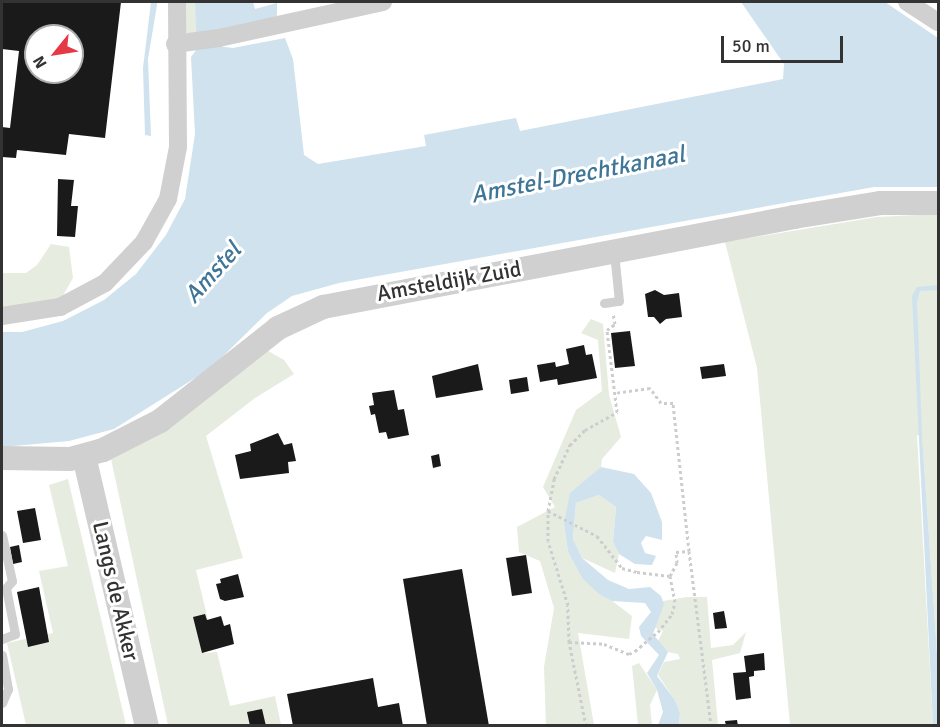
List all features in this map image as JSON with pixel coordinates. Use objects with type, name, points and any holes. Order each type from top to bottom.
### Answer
[{"type":"street","points":[[2,316],[60,307],[105,283],[144,242],[168,199],[178,147],[184,43],[177,2]]},
{"type":"street","points":[[184,43],[219,39],[383,2]]},
{"type":"street","points":[[907,2],[939,22]]},
{"type":"street","name":"Amsteldijk Zuid","points":[[2,459],[84,456],[160,420],[256,343],[300,315],[353,299],[880,203],[939,203]]},
{"type":"street","name":"Langs de Akker","points":[[84,456],[147,726]]},
{"type":"lane","points":[[608,302],[619,301],[613,251]]},
{"type":"lane","points":[[2,534],[12,581],[6,588],[15,634],[2,639]]},
{"type":"lane","points":[[2,655],[2,666],[8,689],[2,703]]},
{"type":"path","points":[[586,726],[569,642],[568,605],[548,541],[548,511],[554,479],[570,445],[585,430],[617,412],[607,330],[615,324],[608,302]]},
{"type":"path","points":[[615,393],[650,388],[661,403],[673,403],[711,726]]},
{"type":"path","points":[[548,511],[559,519],[597,536],[622,568],[670,576]]},
{"type":"path","points":[[569,642],[589,641],[629,654],[643,644],[658,632],[675,602],[670,576],[677,563],[676,552],[689,551]]},
{"type":"shaded area","points":[[184,2],[195,2],[198,33],[185,33]]},
{"type":"shaded area","points":[[938,214],[938,667],[922,436],[917,435],[933,725],[790,725],[757,368],[725,242],[877,217]]},
{"type":"shaded area","points":[[51,244],[69,247],[73,278],[61,299],[2,310],[2,273],[26,273],[37,265]]},
{"type":"shaded area","points":[[591,319],[603,324],[609,395],[621,437],[602,459],[601,467],[578,489],[564,524],[568,552],[582,578],[632,616],[629,639],[578,633],[594,725],[546,725],[544,667],[554,608],[540,561],[519,552],[517,527],[555,507],[543,487],[576,410],[602,391],[598,340],[581,333]]},
{"type":"shaded area","points":[[265,349],[284,360],[294,374],[255,398],[206,436],[243,558],[196,570],[208,620],[198,622],[204,653],[217,652],[230,706],[275,696],[281,725],[168,725],[110,454]]},
{"type":"shaded area","points":[[68,479],[126,725],[26,725],[7,643],[53,633],[39,571],[68,566],[49,485]]},
{"type":"shaded area","points":[[599,495],[616,507],[613,542],[619,554],[615,573],[582,558],[573,539],[576,503]]},
{"type":"shaded area","points":[[687,597],[707,597],[711,648],[733,645],[746,632],[740,653],[712,660],[718,725],[679,725],[680,713],[675,700],[658,675],[664,662],[680,659],[678,654],[668,652],[658,641],[663,631],[653,627],[663,601]]},
{"type":"shaded area","points":[[639,663],[657,690],[650,705],[652,725],[638,725],[632,666]]},
{"type":"water","points":[[151,2],[157,2],[157,5],[148,59],[151,136],[145,135],[143,68]]},
{"type":"water","points":[[195,2],[253,2],[255,9],[277,3],[277,16],[217,46],[233,48],[285,38],[293,59],[304,155],[318,164],[426,146],[424,135],[516,118],[520,131],[783,79],[784,64],[741,2],[885,2],[938,38],[938,187],[874,187],[339,283],[292,296],[267,313],[211,368],[114,429],[69,441],[2,447],[2,332],[22,332],[63,321],[104,300],[136,274],[166,235],[185,199],[195,134],[191,57],[197,49]]},
{"type":"water","points":[[938,285],[938,290],[920,291],[917,301],[922,435],[938,667],[938,725],[933,726],[912,296],[917,287]]},
{"type":"water","points":[[601,467],[634,474],[651,493],[662,522],[662,540],[646,536],[641,543],[645,553],[656,556],[652,565],[635,564],[619,554],[613,542],[616,507],[599,495],[576,503],[573,539],[582,558],[608,580],[629,589],[650,587],[661,596],[664,604],[653,634],[668,652],[657,676],[675,700],[680,713],[679,725],[658,725],[663,712],[657,690],[647,673],[659,655],[641,636],[639,627],[651,612],[645,603],[612,601],[599,594],[582,578],[568,552],[564,524],[570,493]]},
{"type":"building","points":[[2,2],[121,2],[105,138],[69,134],[66,155],[17,150],[16,158],[2,157],[2,127],[10,128],[19,51],[2,49]]},
{"type":"building","points":[[58,179],[74,180],[71,206],[78,206],[75,237],[57,236]]},
{"type":"building","points":[[655,290],[664,295],[679,293],[682,317],[666,319],[660,324],[654,317],[648,317],[645,294]]},
{"type":"building","points":[[630,331],[635,366],[615,368],[611,333]]},
{"type":"building","points":[[584,345],[586,355],[592,354],[597,378],[558,385],[557,379],[540,382],[537,365],[555,362],[556,367],[569,364],[566,349]]},
{"type":"building","points":[[478,364],[483,390],[436,398],[432,376]]},
{"type":"building","points":[[724,364],[726,376],[702,379],[700,367]]},
{"type":"building","points":[[527,377],[529,391],[511,394],[509,380]]},
{"type":"building","points":[[394,390],[398,410],[404,409],[409,435],[388,439],[386,432],[379,433],[375,414],[371,415],[369,406],[374,405],[372,393]]},
{"type":"building","points":[[278,433],[284,445],[292,443],[296,461],[288,462],[289,473],[240,479],[235,455],[251,451],[250,444]]},
{"type":"building","points":[[439,454],[441,466],[433,468],[431,456]]},
{"type":"building","points":[[35,508],[41,540],[23,543],[17,511]]},
{"type":"building","points":[[19,545],[22,562],[13,564],[10,547]]},
{"type":"building","points":[[526,555],[532,593],[512,596],[506,558]]},
{"type":"building","points":[[462,569],[489,726],[427,726],[403,579]]},
{"type":"building","points":[[238,574],[244,597],[225,601],[220,599],[216,584],[221,583],[220,579]]},
{"type":"building","points":[[39,587],[49,642],[28,647],[17,592]]},
{"type":"building","points":[[724,611],[727,628],[715,629],[713,613]]},
{"type":"building","points":[[205,614],[207,620],[221,616],[224,626],[230,624],[234,644],[202,653],[193,617]]},
{"type":"building","points":[[764,653],[765,670],[754,671],[754,676],[749,677],[751,698],[736,700],[733,673],[746,672],[744,656]]},
{"type":"building","points":[[373,678],[378,707],[399,703],[403,726],[293,726],[287,694]]},
{"type":"building","points":[[262,709],[266,726],[250,726],[247,712]]},
{"type":"building","points":[[737,720],[738,726],[726,726],[725,721]]},
{"type":"water label","name":"Amstel-Drechtkanaal","points":[[578,175]]},
{"type":"water label","name":"Amstel","points":[[213,273]]}]
